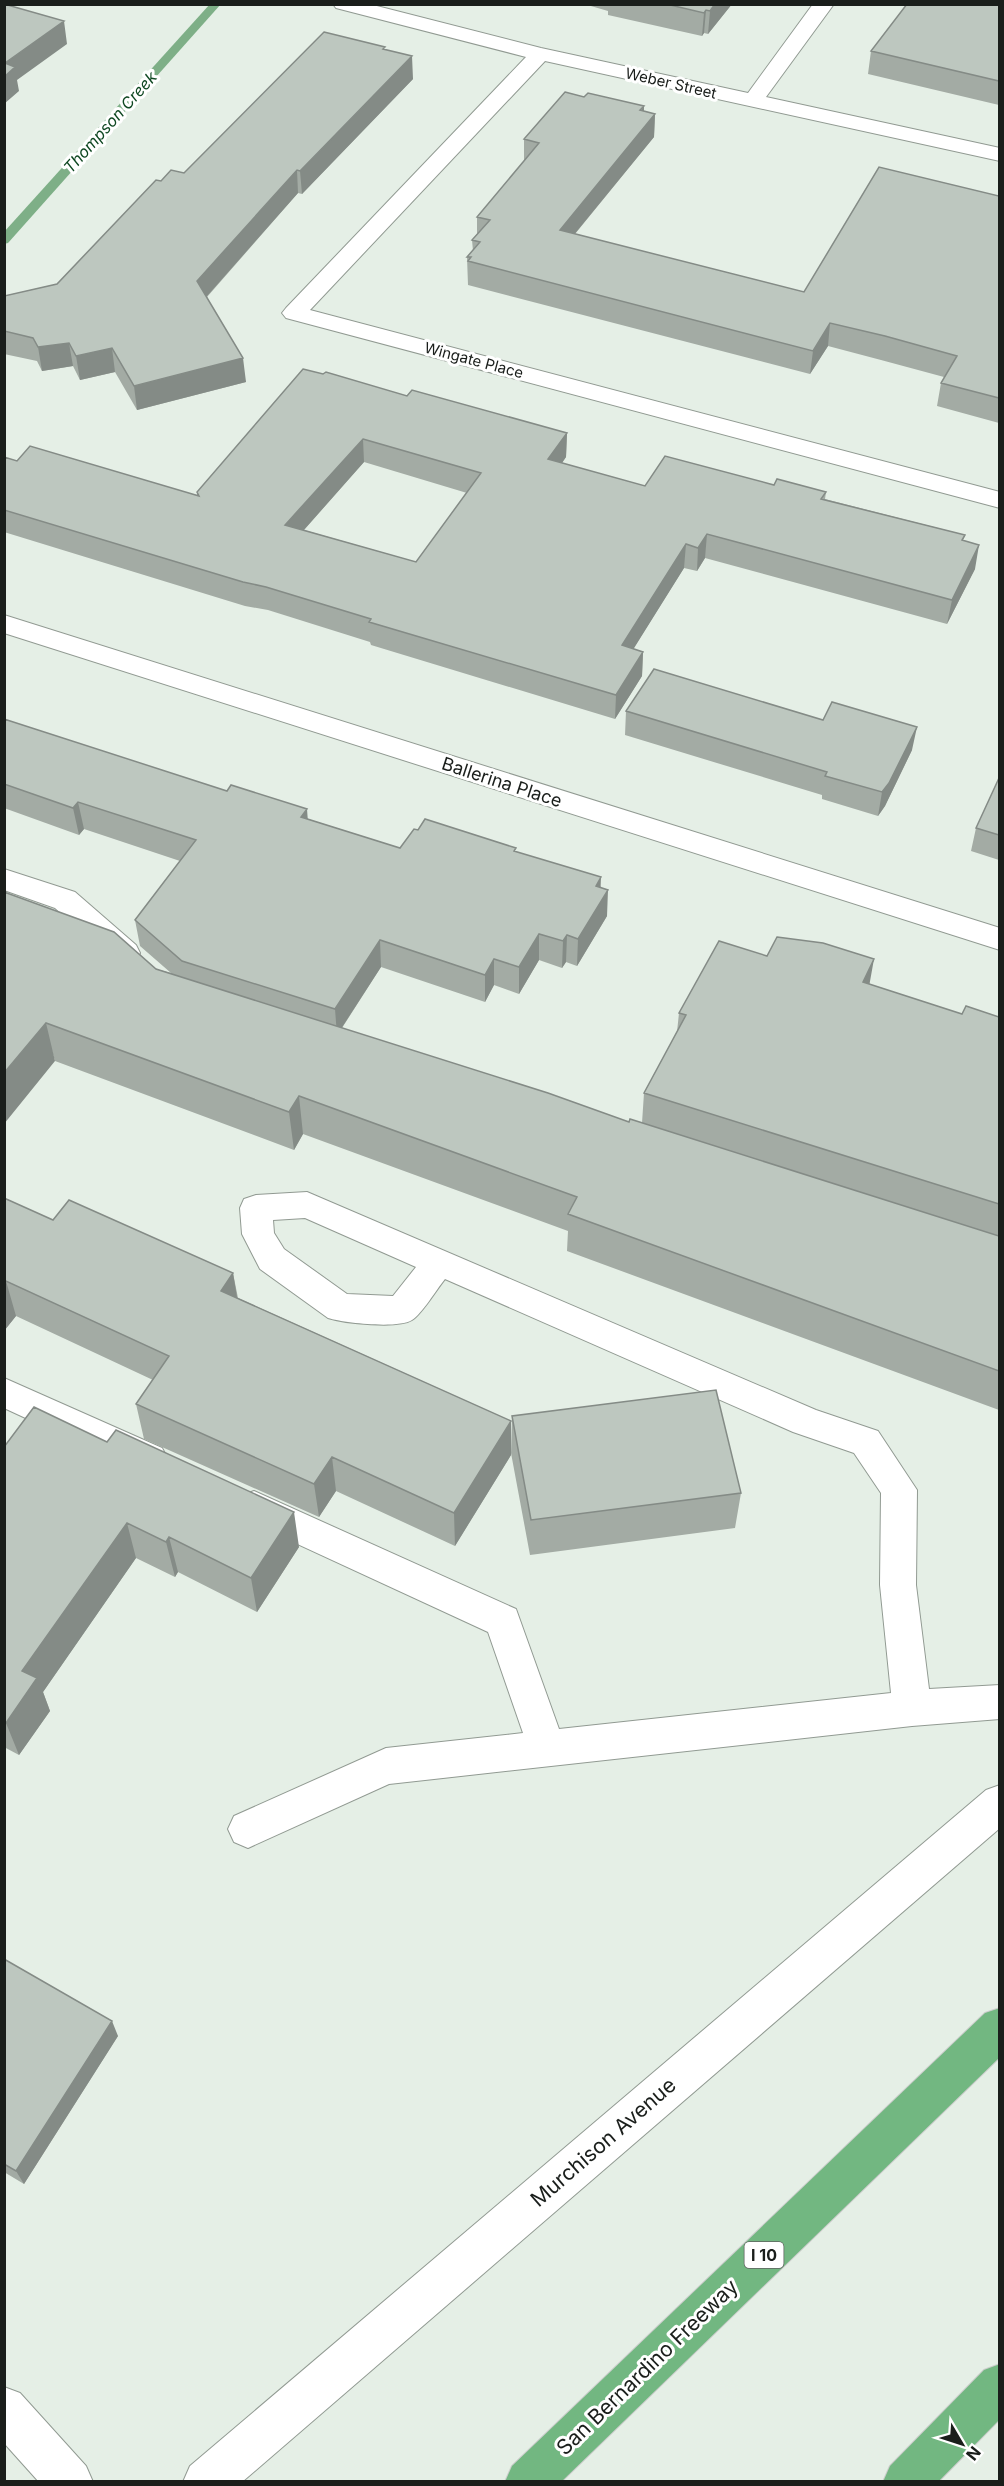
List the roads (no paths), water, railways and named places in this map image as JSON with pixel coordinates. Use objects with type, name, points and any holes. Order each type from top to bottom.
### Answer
[{"type":"highway","name":"San Bernardino Freeway","points":[[528,2481],[999,2028]]},
{"type":"highway","points":[[906,2481],[999,2386]]},
{"type":"street","name":"Weber Street","points":[[343,4],[540,54],[999,155]]},
{"type":"street","points":[[753,101],[824,4]]},
{"type":"street","name":"Wingate Place","points":[[540,54],[294,313],[999,500]]},
{"type":"street","name":"Ballerina Place","points":[[4,624],[999,939]]},
{"type":"street","points":[[4,879],[65,900],[149,974]]},
{"type":"street","points":[[439,1262],[401,1310],[340,1308],[272,1259],[258,1234],[256,1208],[307,1205],[439,1262],[805,1421],[866,1443],[899,1490],[898,1585],[912,1708]]},
{"type":"street","points":[[4,1392],[178,1472]]},
{"type":"street","points":[[221,1492],[502,1621],[547,1748]]},
{"type":"street","points":[[248,1829],[386,1766],[912,1708],[999,1702]]},
{"type":"street","name":"Murchison Avenue","points":[[206,2481],[999,1803]]},
{"type":"street","points":[[4,2409],[70,2481]]},
{"type":"waterway","name":"Thompson Creek","points":[[4,240],[216,4]]}]
